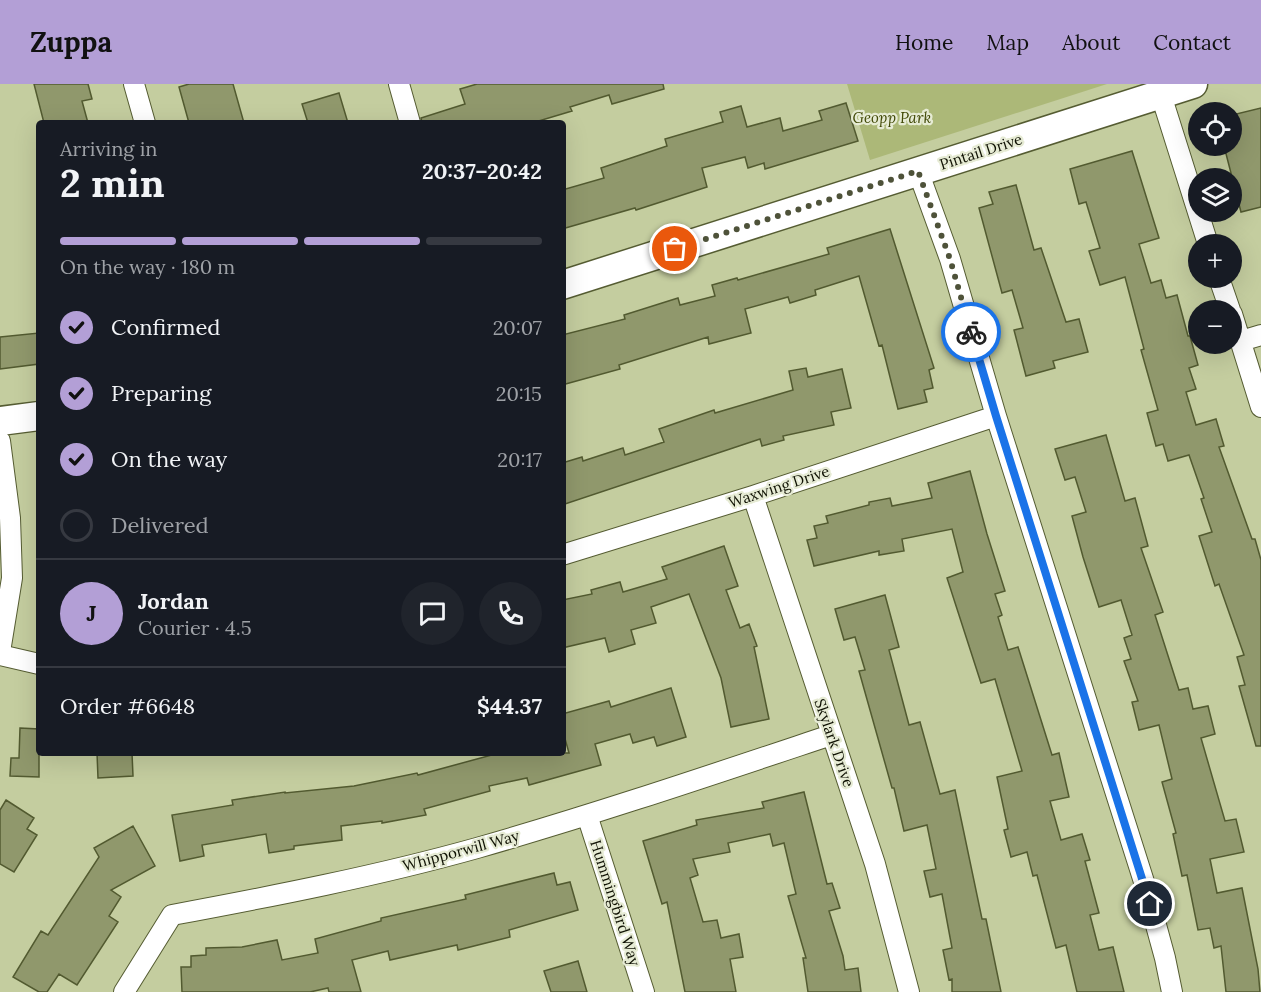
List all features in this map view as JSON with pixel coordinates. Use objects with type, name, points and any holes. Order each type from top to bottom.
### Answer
[{"type":"street","points":[[134,84],[144,120]]},
{"type":"street","points":[[399,84],[409,120]]},
{"type":"street","name":"Pintail Drive","points":[[566,284],[1193,84]]},
{"type":"street","points":[[1161,94],[1205,234]]},
{"type":"street","points":[[918,171],[950,259],[996,416],[1145,885],[1172,992]]},
{"type":"street","points":[[1242,341],[1261,335]]},
{"type":"street","points":[[1242,344],[1261,407]]},
{"type":"street","points":[[0,421],[36,416]]},
{"type":"street","name":"Waxwing Drive","points":[[566,554],[753,496],[996,416]]},
{"type":"street","points":[[0,441],[10,518],[12,578],[0,653],[36,662]]},
{"type":"street","name":"Skylark Drive","points":[[753,496],[875,864],[909,992]]},
{"type":"street","name":"Whipporwill Way","points":[[124,992],[172,915],[351,879],[476,848],[587,815],[831,735]]},
{"type":"street","name":"Hummingbird Way","points":[[587,815],[644,992]]},
{"type":"green space","name":"Geopp Park","points":[[847,84],[1107,84],[870,160]]},
{"type":"building","points":[[34,84],[88,84],[92,99],[82,101],[87,120],[43,120]]},
{"type":"building","points":[[189,84],[233,84],[243,120],[188,120],[179,87]]},
{"type":"building","points":[[477,84],[663,84],[664,89],[612,104],[609,95],[570,107],[572,111],[542,120],[421,120],[421,118],[465,104],[460,89]]},
{"type":"building","points":[[339,93],[347,120],[307,120],[302,104]]},
{"type":"building","points":[[846,103],[858,141],[765,169],[764,163],[748,168],[745,157],[702,168],[707,187],[636,210],[635,208],[566,228],[566,189],[604,178],[601,168],[667,146],[665,139],[723,122],[720,112],[741,106],[747,127],[780,118],[783,131],[822,120],[819,111]]},
{"type":"building","points":[[1261,108],[1261,207],[1242,212],[1242,168],[1230,168],[1227,156],[1242,156],[1242,113]]},
{"type":"building","points":[[1132,151],[1159,238],[1139,244],[1151,283],[1161,280],[1166,298],[1177,295],[1188,336],[1188,354],[1195,354],[1198,365],[1189,368],[1196,389],[1186,392],[1196,425],[1216,419],[1224,446],[1219,447],[1261,560],[1261,746],[1256,746],[1239,686],[1245,685],[1237,657],[1244,655],[1219,584],[1215,586],[1199,536],[1212,532],[1201,499],[1204,498],[1189,455],[1168,461],[1163,444],[1156,446],[1147,413],[1158,410],[1141,350],[1144,349],[1125,277],[1100,285],[1089,251],[1100,248],[1086,202],[1079,204],[1070,169]]},
{"type":"building","points":[[1016,185],[1034,250],[1041,248],[1066,322],[1079,319],[1088,352],[1053,361],[1055,368],[1026,376],[1014,330],[1023,328],[1012,290],[1002,293],[979,208],[993,204],[989,192]]},
{"type":"building","points":[[890,229],[934,368],[929,370],[933,388],[924,390],[927,402],[898,409],[882,345],[879,346],[859,276],[815,290],[816,295],[790,303],[788,297],[745,309],[751,333],[709,344],[708,337],[619,365],[620,369],[566,384],[566,334],[625,319],[624,315],[678,298],[680,305],[715,296],[712,285],[737,278],[738,280],[829,254],[827,248]]},
{"type":"building","points":[[36,333],[36,364],[0,369],[0,337]]},
{"type":"building","points":[[806,368],[808,377],[842,369],[851,408],[831,412],[834,425],[783,436],[784,440],[762,446],[760,439],[566,504],[566,462],[582,457],[583,461],[623,448],[625,455],[664,442],[659,429],[714,410],[715,413],[793,390],[789,371]]},
{"type":"building","points":[[1106,435],[1125,501],[1135,498],[1148,546],[1141,548],[1163,612],[1155,615],[1179,690],[1188,688],[1193,709],[1208,706],[1215,734],[1201,738],[1225,821],[1236,819],[1244,852],[1210,859],[1217,893],[1242,888],[1258,969],[1260,992],[1226,992],[1221,946],[1214,948],[1210,928],[1198,930],[1187,875],[1182,876],[1173,834],[1176,833],[1162,782],[1172,779],[1159,725],[1139,730],[1132,702],[1138,701],[1124,661],[1131,659],[1124,638],[1132,635],[1121,600],[1099,607],[1083,557],[1072,516],[1086,512],[1075,477],[1065,480],[1055,449]]},
{"type":"building","points":[[970,471],[1005,591],[995,594],[1002,615],[998,617],[1008,650],[1018,647],[1052,755],[1059,753],[1069,797],[1050,801],[1061,840],[1082,834],[1090,860],[1085,861],[1099,913],[1090,915],[1099,950],[1113,947],[1124,992],[1077,992],[1066,945],[1056,948],[1037,875],[1033,876],[1027,852],[1011,857],[1004,830],[1008,829],[997,777],[1022,771],[995,679],[981,683],[947,578],[963,572],[952,529],[902,539],[904,551],[879,555],[879,551],[814,566],[807,540],[817,538],[814,526],[828,523],[826,516],[869,505],[869,502],[890,498],[892,506],[932,498],[928,483]]},
{"type":"building","points":[[724,546],[738,586],[726,590],[740,628],[749,624],[757,646],[754,647],[769,719],[731,727],[721,678],[689,594],[651,607],[656,623],[631,630],[635,644],[609,652],[605,638],[566,647],[566,599],[592,594],[591,590],[620,582],[623,592],[667,579],[662,567]]},
{"type":"building","points":[[885,595],[899,647],[889,650],[909,725],[920,722],[940,794],[955,790],[982,919],[986,919],[1001,992],[952,992],[952,979],[949,980],[943,950],[952,948],[942,894],[930,897],[924,871],[936,869],[927,825],[904,831],[894,788],[892,788],[859,671],[865,670],[855,637],[844,640],[835,609]]},
{"type":"building","points":[[671,688],[686,737],[657,746],[654,737],[633,743],[630,734],[595,744],[601,765],[529,785],[527,778],[489,786],[490,791],[424,809],[426,815],[382,823],[382,821],[341,826],[342,840],[294,846],[294,849],[269,853],[266,834],[202,845],[204,856],[180,861],[172,815],[233,805],[232,800],[285,792],[354,786],[417,773],[418,775],[488,756],[566,756],[566,753],[569,753],[566,742],[566,713],[609,701],[611,707]]},
{"type":"building","points":[[20,728],[36,729],[39,777],[10,776],[11,758],[19,758]]},
{"type":"building","points":[[97,756],[132,756],[133,776],[98,778]]},
{"type":"building","points":[[804,792],[827,884],[832,883],[840,908],[829,911],[845,970],[858,968],[861,992],[808,992],[803,958],[806,958],[788,896],[796,894],[784,843],[773,846],[770,834],[728,843],[730,852],[693,859],[698,875],[690,878],[703,922],[717,920],[721,938],[739,934],[743,957],[730,959],[736,992],[685,992],[667,902],[662,904],[643,841],[697,825],[696,820],[764,808],[762,802]]},
{"type":"building","points":[[6,800],[34,818],[27,829],[37,835],[14,872],[0,864],[0,810]]},
{"type":"building","points":[[133,826],[155,866],[111,890],[121,897],[109,916],[118,922],[77,985],[59,974],[47,992],[39,992],[13,977],[41,931],[48,935],[99,857],[94,848]]},
{"type":"building","points":[[554,873],[557,885],[570,882],[578,910],[509,930],[510,937],[458,950],[457,945],[390,960],[388,951],[352,960],[361,992],[329,992],[328,988],[310,992],[182,992],[181,967],[191,967],[191,956],[206,955],[206,948],[242,947],[277,940],[282,960],[318,953],[315,939],[381,921],[381,918],[466,899],[465,895]]},
{"type":"building","points":[[578,961],[587,992],[551,992],[544,971]]},
{"type":"way so far","points":[[675,249],[918,171],[950,259],[971,332]]},
{"type":"route","points":[[971,332],[1150,904]]}]
